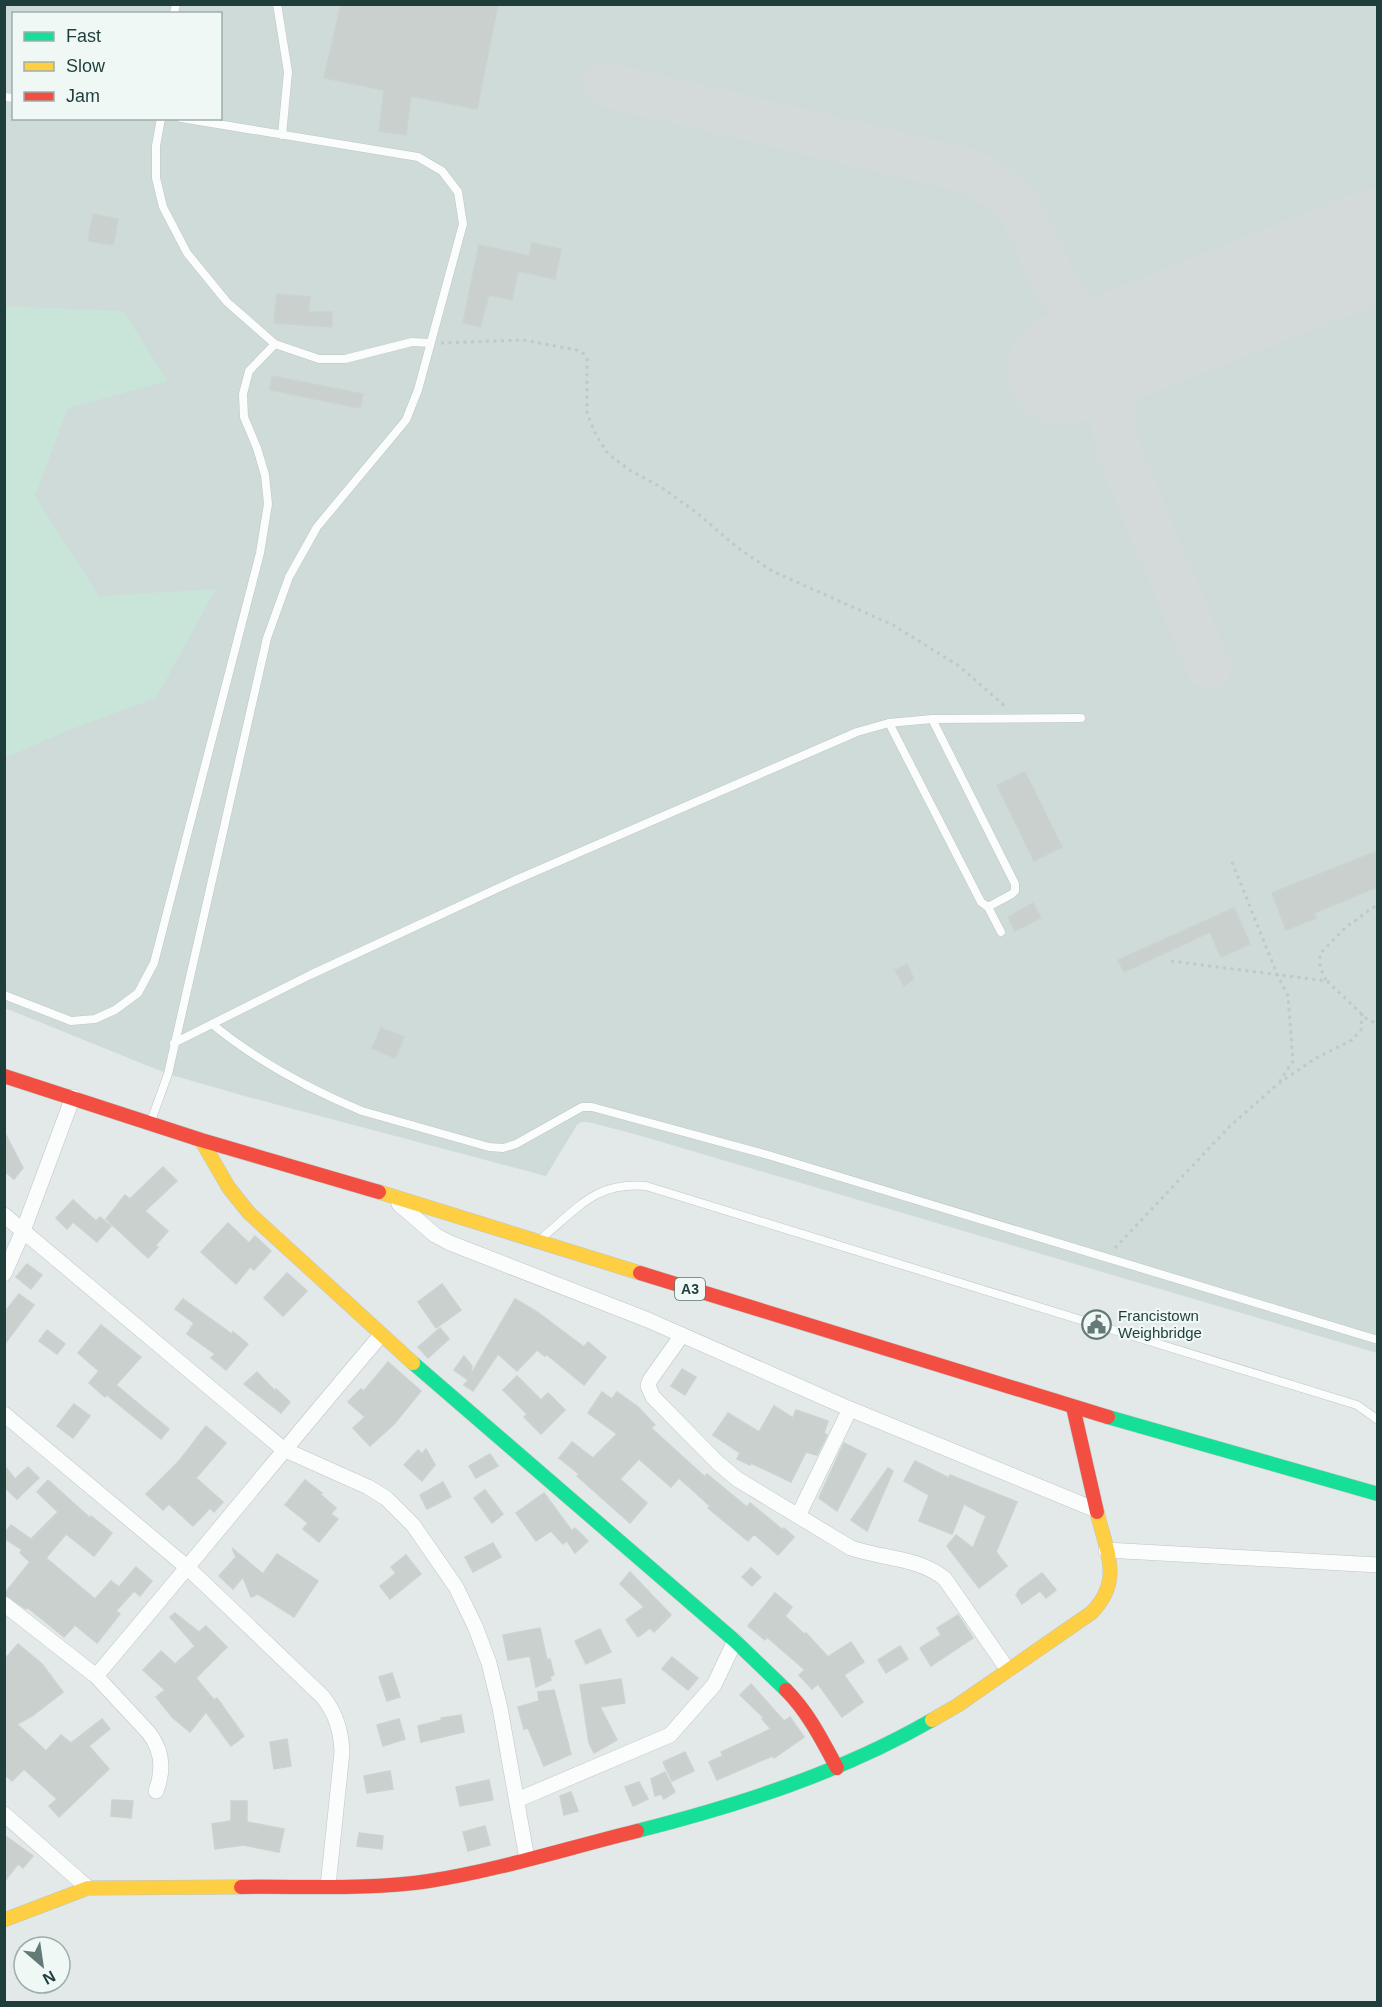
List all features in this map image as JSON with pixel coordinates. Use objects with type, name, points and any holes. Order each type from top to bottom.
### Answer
[{"type":"main road","name":"A3","points":[[4,1076],[201,1140],[391,1196],[1073,1407],[1377,1494]]},
{"type":"main road","points":[[201,1140],[229,1188],[249,1213],[381,1335],[735,1641],[798,1702],[837,1768]]},
{"type":"main road","points":[[4,1920],[88,1888],[396,1884],[464,1874],[691,1817],[753,1798],[837,1768],[899,1739],[931,1722],[1091,1613],[1105,1600],[1111,1586],[1111,1572],[1073,1407]]},
{"type":"street","points":[[4,1274],[23,1231],[73,1097]]},
{"type":"street","points":[[391,1196],[424,1226],[450,1243],[587,1295],[850,1409],[1096,1510]]},
{"type":"street","points":[[4,1215],[283,1449],[368,1487],[386,1498],[413,1525],[456,1587],[476,1626],[489,1663],[500,1707],[527,1859]]},
{"type":"street","points":[[96,1677],[188,1568],[283,1449],[381,1335]]},
{"type":"street","points":[[682,1335],[650,1380],[648,1386],[653,1397],[728,1472],[798,1516],[851,1548],[921,1564],[934,1570],[945,1580],[1008,1670]]},
{"type":"street","points":[[798,1516],[850,1409]]},
{"type":"street","points":[[4,1413],[188,1568],[323,1697],[338,1722],[342,1736],[328,1886]]},
{"type":"street","points":[[1106,1550],[1377,1565]]},
{"type":"street","points":[[4,1604],[96,1677],[154,1739],[161,1758],[161,1779],[156,1791]]},
{"type":"street","points":[[517,1800],[670,1735],[714,1684],[735,1641]]},
{"type":"street","points":[[4,1814],[88,1888]]},
{"type":"lane","points":[[277,4],[288,72],[282,135]]},
{"type":"lane","points":[[161,120],[156,146],[156,178],[163,207],[188,253],[227,302],[275,344],[311,357],[345,359],[411,342],[430,343]]},
{"type":"lane","points":[[150,1123],[168,1074],[267,638],[289,577],[317,527],[406,420],[418,390],[463,224],[458,192],[442,171],[418,157],[194,120]]},
{"type":"lane","points":[[4,995],[71,1022],[95,1018],[115,1010],[138,993],[154,963],[260,553],[268,504],[265,475],[244,417],[243,394],[249,371],[275,344]]},
{"type":"lane","points":[[174,1043],[310,975],[529,874],[843,737],[890,723],[932,718],[1081,718]]},
{"type":"lane","points":[[932,718],[1015,884],[1015,891],[1012,894],[988,907]]},
{"type":"lane","points":[[890,723],[981,902],[988,907],[1001,932]]},
{"type":"lane","points":[[212,1023],[258,1059],[343,1103],[362,1111],[489,1147],[503,1148],[516,1144],[582,1107],[592,1107],[768,1155],[1377,1340]]},
{"type":"lane","points":[[538,1242],[591,1197],[606,1189],[626,1185],[646,1186],[1357,1405],[1377,1420]]},
{"type":"path","points":[[430,343],[523,340],[577,350],[584,354],[587,360],[587,413],[596,435],[608,454],[631,471],[661,487],[697,513],[738,548],[772,571],[893,625],[959,666],[1019,718]]},
{"type":"path","points":[[1232,862],[1288,996],[1293,1061],[1279,1083]]},
{"type":"path","points":[[1377,904],[1345,928],[1320,954],[1320,967],[1327,981],[1369,1021],[1377,1023]]},
{"type":"path","points":[[1171,961],[1327,981]]},
{"type":"path","points":[[1105,1258],[1230,1126],[1279,1083],[1316,1058],[1352,1040],[1361,1030],[1362,1014]]},
{"type":"shaded area","points":[[4,5],[1377,5],[1377,1353],[588,1122],[581,1122],[577,1125],[546,1176],[168,1074],[5,1008]]},
{"type":"green space","points":[[5,306],[123,311],[168,381],[68,408],[35,496],[99,596],[216,589],[156,698],[69,730],[5,758]]},
{"type":"building","points":[[341,4],[498,4],[477,109],[411,96],[406,135],[379,131],[384,90],[324,78]]},
{"type":"building","points":[[93,214],[118,219],[113,245],[88,241]]},
{"type":"building","points":[[532,243],[561,249],[555,279],[518,271],[512,300],[489,295],[480,327],[463,323],[479,245],[529,256]]},
{"type":"building","points":[[277,294],[310,297],[308,312],[332,312],[332,327],[274,323]]},
{"type":"building","points":[[272,376],[363,394],[360,408],[270,390]]},
{"type":"building","points":[[1025,772],[1062,847],[1034,861],[997,785]]},
{"type":"building","points":[[1377,851],[1377,887],[1314,913],[1316,918],[1286,930],[1272,893]]},
{"type":"building","points":[[1033,903],[1041,918],[1015,931],[1008,917]]},
{"type":"building","points":[[1234,908],[1250,944],[1221,957],[1210,932],[1124,972],[1118,960]]},
{"type":"building","points":[[907,964],[914,979],[904,986],[895,970]]},
{"type":"building","points":[[381,1028],[404,1037],[395,1058],[372,1048]]},
{"type":"building","points":[[4,1131],[23,1168],[14,1179],[4,1171]]},
{"type":"building","points":[[163,1167],[177,1181],[145,1211],[168,1231],[148,1258],[106,1219],[125,1195],[130,1199]]},
{"type":"building","points":[[73,1200],[96,1221],[100,1217],[111,1226],[97,1242],[73,1222],[67,1229],[56,1218]]},
{"type":"building","points":[[228,1223],[249,1243],[255,1236],[271,1251],[254,1270],[250,1267],[236,1284],[201,1252]]},
{"type":"building","points":[[27,1264],[42,1275],[31,1289],[16,1277]]},
{"type":"building","points":[[287,1273],[307,1291],[283,1316],[264,1298]]},
{"type":"building","points":[[442,1284],[461,1310],[436,1328],[418,1302]]},
{"type":"building","points":[[19,1294],[34,1305],[4,1345],[4,1313]]},
{"type":"building","points":[[183,1299],[248,1344],[226,1370],[211,1358],[215,1354],[187,1334],[194,1323],[175,1309]]},
{"type":"building","points":[[515,1299],[537,1312],[584,1347],[588,1342],[606,1357],[584,1385],[546,1354],[545,1356],[537,1350],[517,1371],[498,1354],[473,1391],[464,1385],[468,1380],[454,1370],[464,1356],[472,1366],[470,1376]]},
{"type":"building","points":[[101,1325],[141,1357],[116,1385],[169,1429],[161,1439],[89,1383],[99,1371],[78,1353]]},
{"type":"building","points":[[440,1328],[449,1339],[428,1358],[418,1347]]},
{"type":"building","points":[[47,1330],[65,1344],[57,1354],[39,1341]]},
{"type":"building","points":[[388,1362],[421,1391],[394,1424],[370,1446],[353,1428],[365,1417],[348,1402],[361,1389],[364,1391]]},
{"type":"building","points":[[682,1369],[696,1377],[685,1395],[671,1386]]},
{"type":"building","points":[[257,1372],[275,1391],[276,1389],[290,1402],[281,1413],[244,1384]]},
{"type":"building","points":[[517,1376],[541,1400],[548,1393],[565,1410],[541,1434],[524,1417],[527,1414],[503,1390]]},
{"type":"building","points":[[602,1392],[612,1399],[617,1392],[637,1406],[655,1425],[651,1428],[705,1477],[707,1474],[747,1507],[750,1503],[794,1537],[778,1555],[754,1534],[748,1541],[708,1508],[710,1506],[679,1478],[671,1487],[639,1459],[620,1479],[647,1503],[630,1523],[559,1458],[572,1442],[593,1458],[617,1434],[588,1413]]},
{"type":"building","points":[[74,1404],[90,1416],[73,1438],[57,1426]]},
{"type":"building","points":[[774,1406],[793,1418],[796,1410],[828,1421],[824,1433],[827,1435],[817,1455],[806,1452],[791,1482],[751,1463],[750,1465],[737,1459],[740,1453],[713,1435],[728,1413],[759,1432]]},
{"type":"building","points":[[206,1426],[226,1443],[196,1478],[223,1502],[214,1512],[210,1508],[193,1526],[169,1504],[163,1510],[146,1494],[180,1460]]},
{"type":"building","points":[[844,1443],[866,1454],[837,1511],[819,1498]]},
{"type":"building","points":[[426,1449],[435,1465],[422,1481],[404,1465],[418,1450],[422,1454]]},
{"type":"building","points":[[490,1454],[498,1466],[476,1478],[469,1466]]},
{"type":"building","points":[[915,1461],[949,1478],[950,1475],[1017,1502],[996,1552],[1007,1566],[979,1588],[947,1546],[956,1535],[973,1548],[986,1516],[964,1504],[952,1534],[919,1521],[929,1495],[904,1481]]},
{"type":"building","points":[[4,1465],[15,1479],[28,1467],[39,1478],[17,1499],[4,1487]]},
{"type":"building","points":[[888,1468],[893,1471],[867,1531],[851,1520]]},
{"type":"building","points":[[48,1480],[90,1518],[91,1516],[112,1533],[94,1556],[66,1534],[46,1558],[95,1599],[111,1581],[119,1587],[136,1567],[152,1581],[140,1596],[134,1591],[116,1611],[120,1614],[97,1643],[75,1625],[64,1637],[27,1607],[26,1609],[4,1594],[30,1562],[20,1553],[22,1550],[4,1538],[4,1534],[11,1525],[31,1539],[58,1512],[37,1492]]},
{"type":"building","points":[[305,1480],[336,1508],[331,1514],[338,1519],[319,1542],[303,1529],[308,1523],[285,1505]]},
{"type":"building","points":[[443,1482],[451,1497],[427,1509],[420,1495]]},
{"type":"building","points":[[485,1490],[503,1514],[492,1523],[474,1498]]},
{"type":"building","points":[[544,1493],[572,1531],[575,1528],[588,1541],[575,1553],[567,1541],[563,1544],[551,1531],[536,1541],[516,1513]]},
{"type":"building","points":[[493,1543],[501,1557],[473,1572],[465,1557]]},
{"type":"building","points":[[232,1548],[263,1574],[277,1554],[318,1581],[294,1617],[258,1594],[251,1597],[243,1577],[233,1589],[219,1576],[236,1557]]},
{"type":"building","points":[[406,1555],[421,1574],[390,1599],[380,1586],[396,1573],[391,1567]]},
{"type":"building","points":[[751,1568],[761,1577],[752,1586],[742,1577]]},
{"type":"building","points":[[630,1572],[671,1615],[654,1632],[650,1628],[638,1637],[626,1620],[644,1607],[620,1584]]},
{"type":"building","points":[[1042,1573],[1056,1590],[1046,1598],[1040,1591],[1022,1604],[1016,1595],[1020,1589]]},
{"type":"building","points":[[775,1593],[792,1607],[785,1616],[804,1634],[806,1633],[828,1657],[851,1642],[864,1662],[844,1675],[863,1702],[842,1717],[818,1684],[812,1689],[799,1675],[805,1670],[767,1637],[765,1640],[748,1626]]},
{"type":"building","points":[[175,1613],[199,1632],[206,1626],[227,1647],[196,1678],[214,1700],[217,1698],[244,1736],[231,1746],[206,1712],[190,1732],[172,1717],[156,1697],[165,1690],[143,1670],[161,1651],[175,1664],[195,1646],[170,1617]]},
{"type":"building","points":[[958,1615],[973,1638],[931,1666],[920,1648],[941,1635],[937,1628]]},
{"type":"building","points":[[540,1628],[547,1660],[550,1659],[554,1675],[550,1676],[551,1680],[536,1687],[530,1656],[508,1660],[503,1635]]},
{"type":"building","points":[[600,1629],[611,1652],[586,1664],[575,1641]]},
{"type":"building","points":[[18,1644],[42,1664],[63,1692],[32,1716],[17,1724],[46,1751],[61,1735],[71,1743],[102,1719],[110,1729],[89,1746],[109,1769],[59,1817],[49,1806],[57,1799],[24,1769],[12,1781],[4,1774],[4,1660]]},
{"type":"building","points":[[900,1646],[908,1659],[886,1673],[878,1660]]},
{"type":"building","points":[[672,1657],[698,1678],[688,1690],[662,1669]]},
{"type":"building","points":[[392,1673],[400,1697],[387,1701],[379,1677]]},
{"type":"building","points":[[621,1679],[625,1703],[600,1707],[617,1740],[594,1753],[589,1743],[580,1685]]},
{"type":"building","points":[[751,1684],[784,1721],[790,1717],[804,1737],[774,1758],[772,1756],[717,1780],[709,1762],[723,1756],[721,1752],[771,1729],[762,1719],[764,1718],[740,1695]]},
{"type":"building","points":[[554,1690],[571,1754],[544,1766],[528,1728],[524,1729],[518,1707],[539,1701],[538,1692]]},
{"type":"building","points":[[461,1715],[464,1732],[421,1742],[418,1726],[442,1720],[441,1718]]},
{"type":"building","points":[[399,1719],[405,1739],[383,1746],[377,1725]]},
{"type":"building","points":[[287,1739],[291,1766],[274,1769],[270,1742]]},
{"type":"building","points":[[685,1752],[694,1771],[672,1781],[663,1762]]},
{"type":"building","points":[[390,1771],[393,1789],[367,1793],[364,1776]]},
{"type":"building","points":[[665,1772],[675,1792],[664,1799],[661,1794],[655,1796],[651,1779]]},
{"type":"building","points":[[489,1780],[493,1800],[460,1806],[456,1787]]},
{"type":"building","points":[[639,1782],[648,1799],[633,1806],[625,1787]]},
{"type":"building","points":[[571,1792],[578,1811],[564,1815],[560,1796]]},
{"type":"building","points":[[112,1800],[133,1801],[131,1818],[111,1816]]},
{"type":"building","points":[[231,1801],[247,1801],[247,1822],[284,1829],[279,1852],[243,1845],[215,1849],[212,1824],[231,1821]]},
{"type":"building","points":[[485,1826],[490,1845],[468,1851],[463,1832]]},
{"type":"building","points":[[359,1833],[383,1836],[382,1849],[357,1846]]},
{"type":"building","points":[[4,1835],[33,1856],[23,1868],[18,1864],[4,1882]]},
{"type":"taxiway","points":[[604,84],[969,171],[995,186],[1017,207],[1034,236],[1053,280],[1073,306],[1087,317],[1105,326],[1124,330],[1176,324]]},
{"type":"taxiway","points":[[1176,324],[1143,354],[1121,382],[1115,397],[1113,415],[1115,436],[1122,460],[1209,667]]},
{"type":"runway","points":[[1063,369],[1378,244]]},
{"type":"traffic: fast","points":[[413,1363],[735,1641],[786,1690]]},
{"type":"traffic: fast","points":[[1108,1417],[1378,1494]]},
{"type":"traffic: fast","points":[[637,1831],[788,1786],[861,1756],[932,1720]]},
{"type":"traffic: slow","points":[[201,1140],[229,1188],[249,1213],[413,1363]]},
{"type":"traffic: slow","points":[[379,1192],[640,1273]]},
{"type":"traffic: slow","points":[[932,1720],[958,1705],[1091,1613],[1101,1601],[1107,1589],[1110,1565],[1097,1512]]},
{"type":"traffic: slow","points":[[4,1920],[88,1888],[241,1887]]},
{"type":"traffic: jam","points":[[4,1076],[201,1140],[379,1192]]},
{"type":"traffic: jam","points":[[640,1273],[1108,1417]]},
{"type":"traffic: jam","points":[[1073,1407],[1097,1512]]},
{"type":"traffic: jam","points":[[786,1690],[808,1717],[837,1768]]},
{"type":"traffic: jam","points":[[241,1887],[359,1887],[429,1881],[507,1865],[637,1831]]},
{"type":"place","name":"Francistown Weighbridge","points":[[1097,1325]]}]
